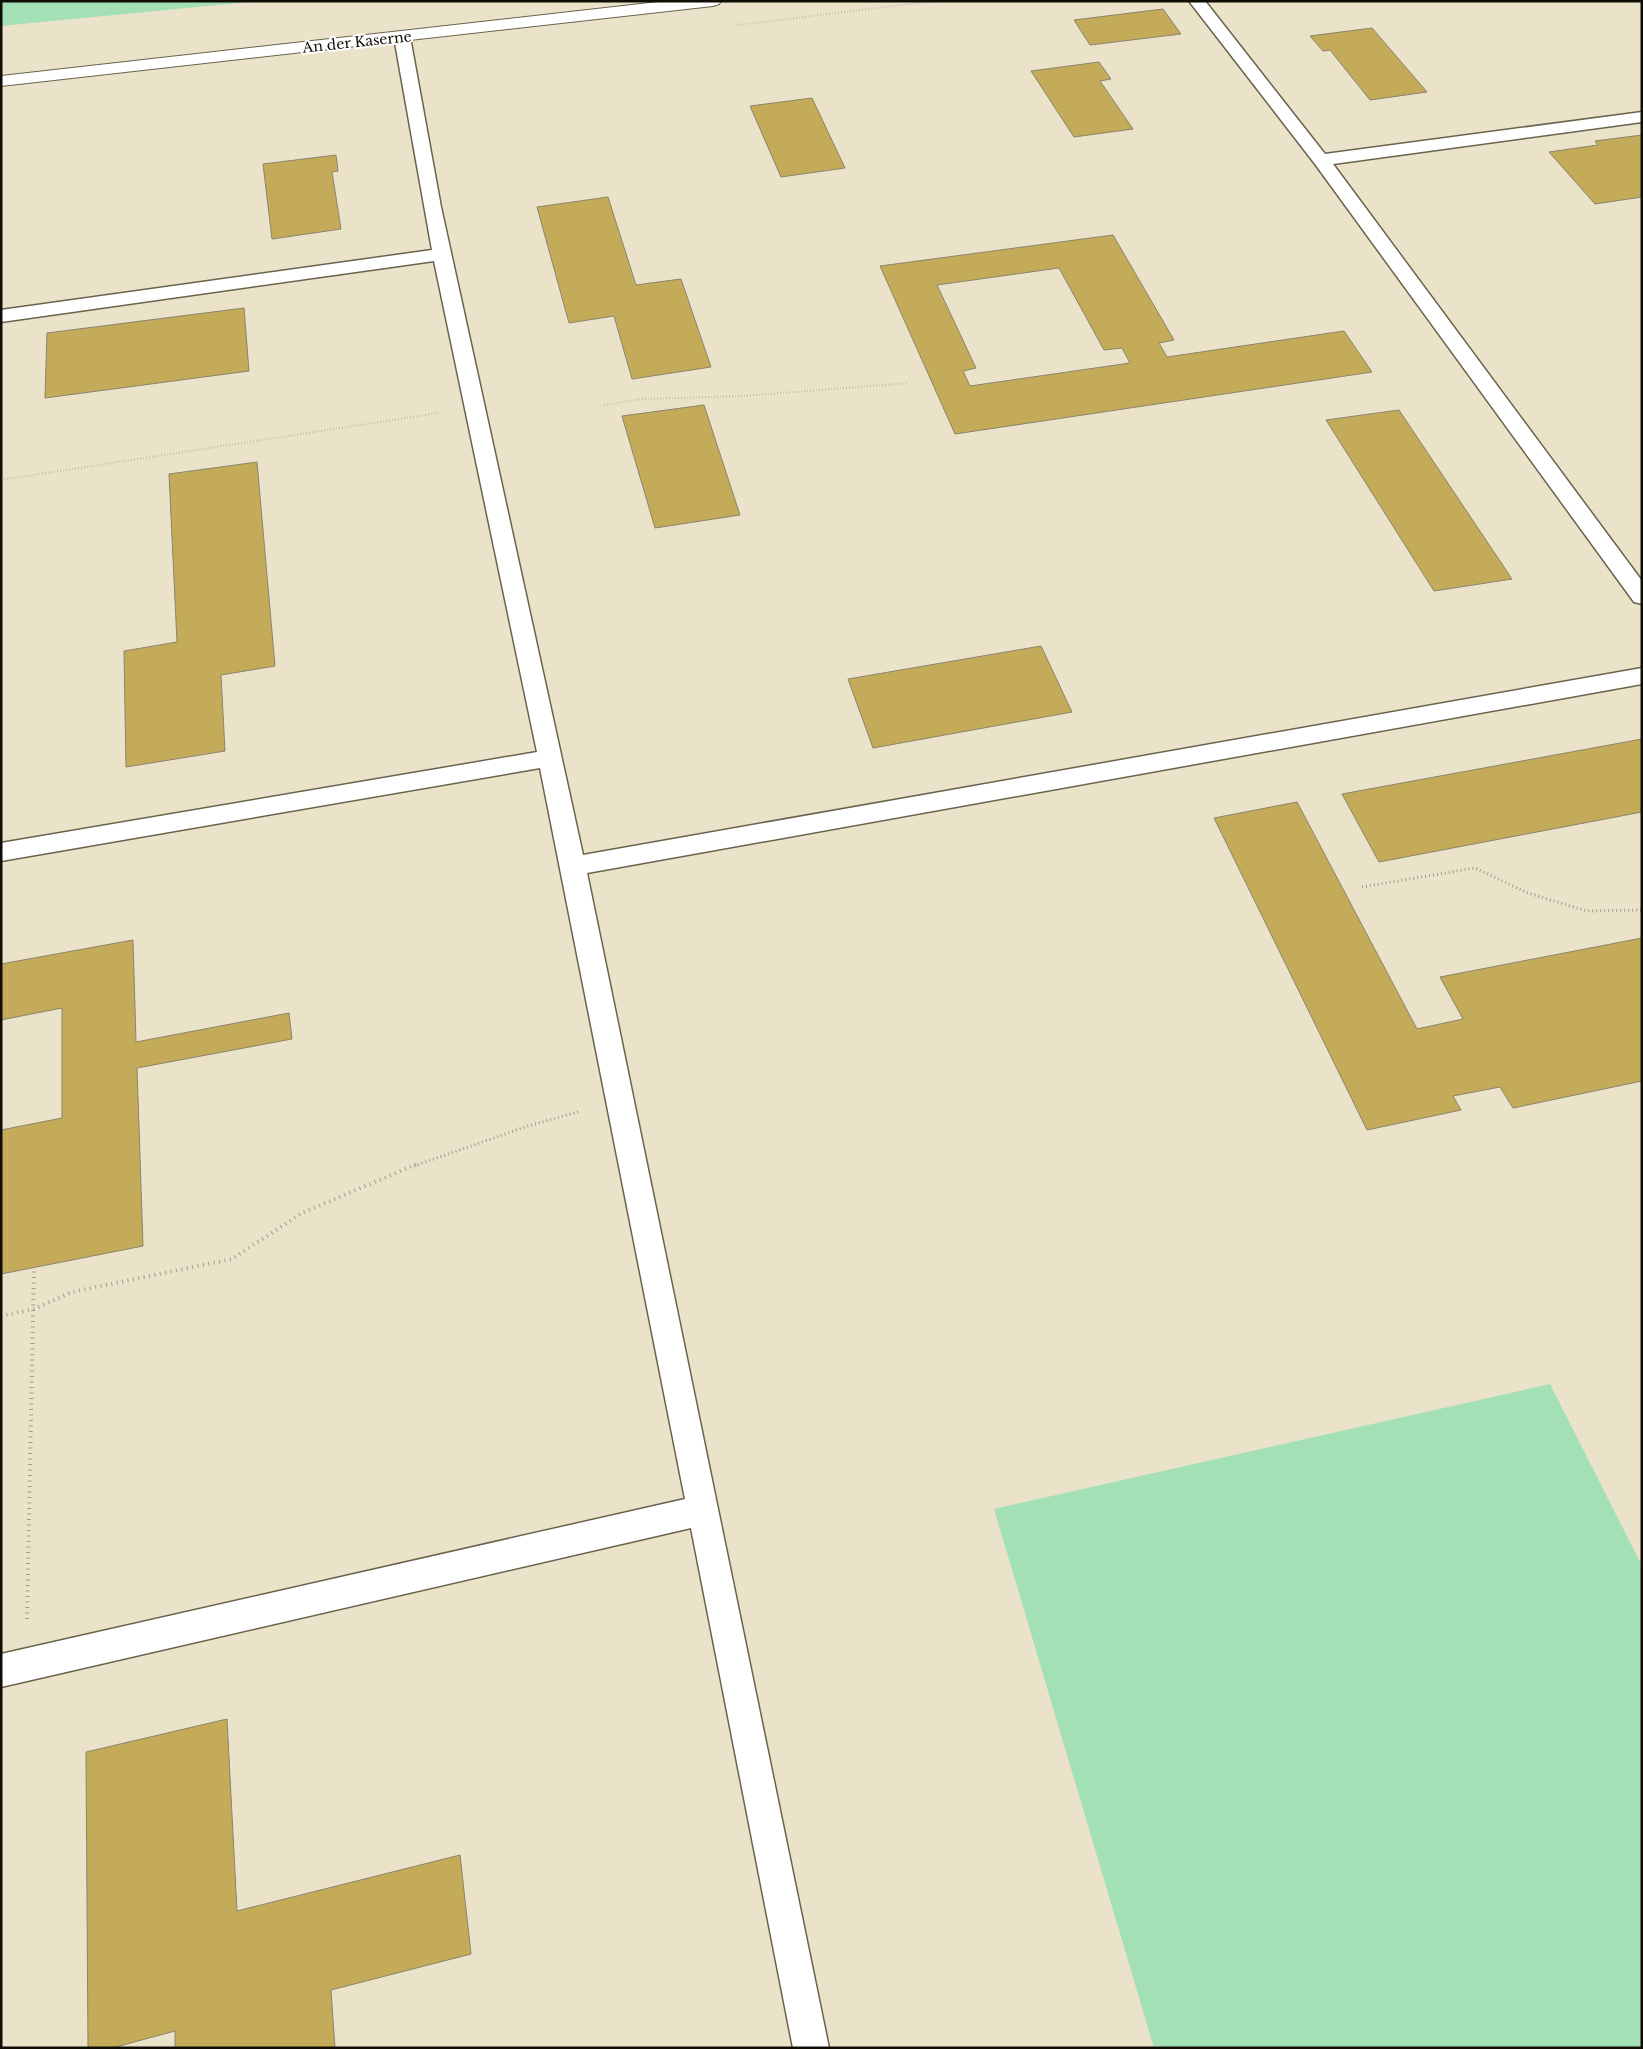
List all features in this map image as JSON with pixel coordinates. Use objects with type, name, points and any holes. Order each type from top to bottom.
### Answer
[{"type":"street","name":"An der Kaserne","points":[[1,81],[713,1]]},
{"type":"lane","points":[[1197,1],[1321,160],[1642,597]]},
{"type":"lane","points":[[402,37],[432,207],[573,866],[811,2048]]},
{"type":"lane","points":[[1321,160],[1642,117]]},
{"type":"lane","points":[[1,316],[443,254]]},
{"type":"lane","points":[[1620,568],[1642,564]]},
{"type":"lane","points":[[573,866],[1642,676]]},
{"type":"lane","points":[[1,852],[550,758]]},
{"type":"lane","points":[[13,1668],[702,1510]]},
{"type":"path","points":[[604,406],[641,399],[743,396],[909,383]]},
{"type":"path","points":[[1,480],[318,430],[475,408]]},
{"type":"path","points":[[1362,887],[1475,868],[1528,893],[1587,911],[1642,910]]},
{"type":"path","points":[[1,1316],[34,1309],[72,1292],[232,1258],[302,1213],[404,1169],[528,1126],[620,1101]]},
{"type":"path","points":[[13,1668],[34,1309],[34,1267]]},
{"type":"green space","points":[[1,1],[258,1],[1,26]]},
{"type":"green space","points":[[1550,1384],[1642,1566],[1642,2048],[1154,2048],[994,1509]]},
{"type":"building","points":[[1163,9],[1181,34],[1090,45],[1074,20]]},
{"type":"building","points":[[1372,28],[1427,92],[1370,100],[1330,50],[1323,51],[1310,36]]},
{"type":"building","points":[[1099,62],[1111,79],[1100,81],[1133,129],[1074,137],[1031,71]]},
{"type":"building","points":[[812,98],[845,168],[781,177],[750,106]]},
{"type":"building","points":[[1642,135],[1642,197],[1595,204],[1549,152],[1598,145],[1595,141]]},
{"type":"building","points":[[336,155],[338,171],[332,172],[341,229],[272,239],[263,164]]},
{"type":"building","points":[[608,197],[636,285],[681,279],[711,367],[632,379],[614,316],[569,323],[537,207]]},
{"type":"building","points":[[1113,235],[1174,340],[1159,343],[1167,357],[1344,331],[1372,372],[955,434],[880,266]],"holes":[[[1059,268],[1104,350],[1122,348],[1130,363],[970,386],[963,371],[976,368],[937,285]]]},
{"type":"building","points":[[244,308],[249,371],[45,398],[47,333]]},
{"type":"building","points":[[704,405],[740,515],[655,528],[622,416]]},
{"type":"building","points":[[1399,410],[1512,579],[1434,591],[1326,420]]},
{"type":"building","points":[[257,462],[275,666],[221,675],[225,751],[126,767],[124,651],[177,642],[169,474]]},
{"type":"building","points":[[1041,646],[1072,712],[873,748],[848,679]]},
{"type":"building","points":[[1642,739],[1642,812],[1379,862],[1342,794]]},
{"type":"building","points":[[1297,802],[1417,1029],[1463,1019],[1440,977],[1642,938],[1642,1081],[1513,1108],[1500,1087],[1453,1096],[1461,1110],[1367,1130],[1214,818]]},
{"type":"building","points":[[133,940],[136,1042],[289,1013],[292,1039],[137,1068],[143,1246],[1,1274],[1,1130],[62,1118],[62,1008],[1,1020],[1,964]]},
{"type":"building","points":[[227,1719],[237,1911],[460,1855],[471,1954],[331,1990],[335,2048],[175,2048],[175,2031],[112,2048],[88,2048],[86,1752]]}]
